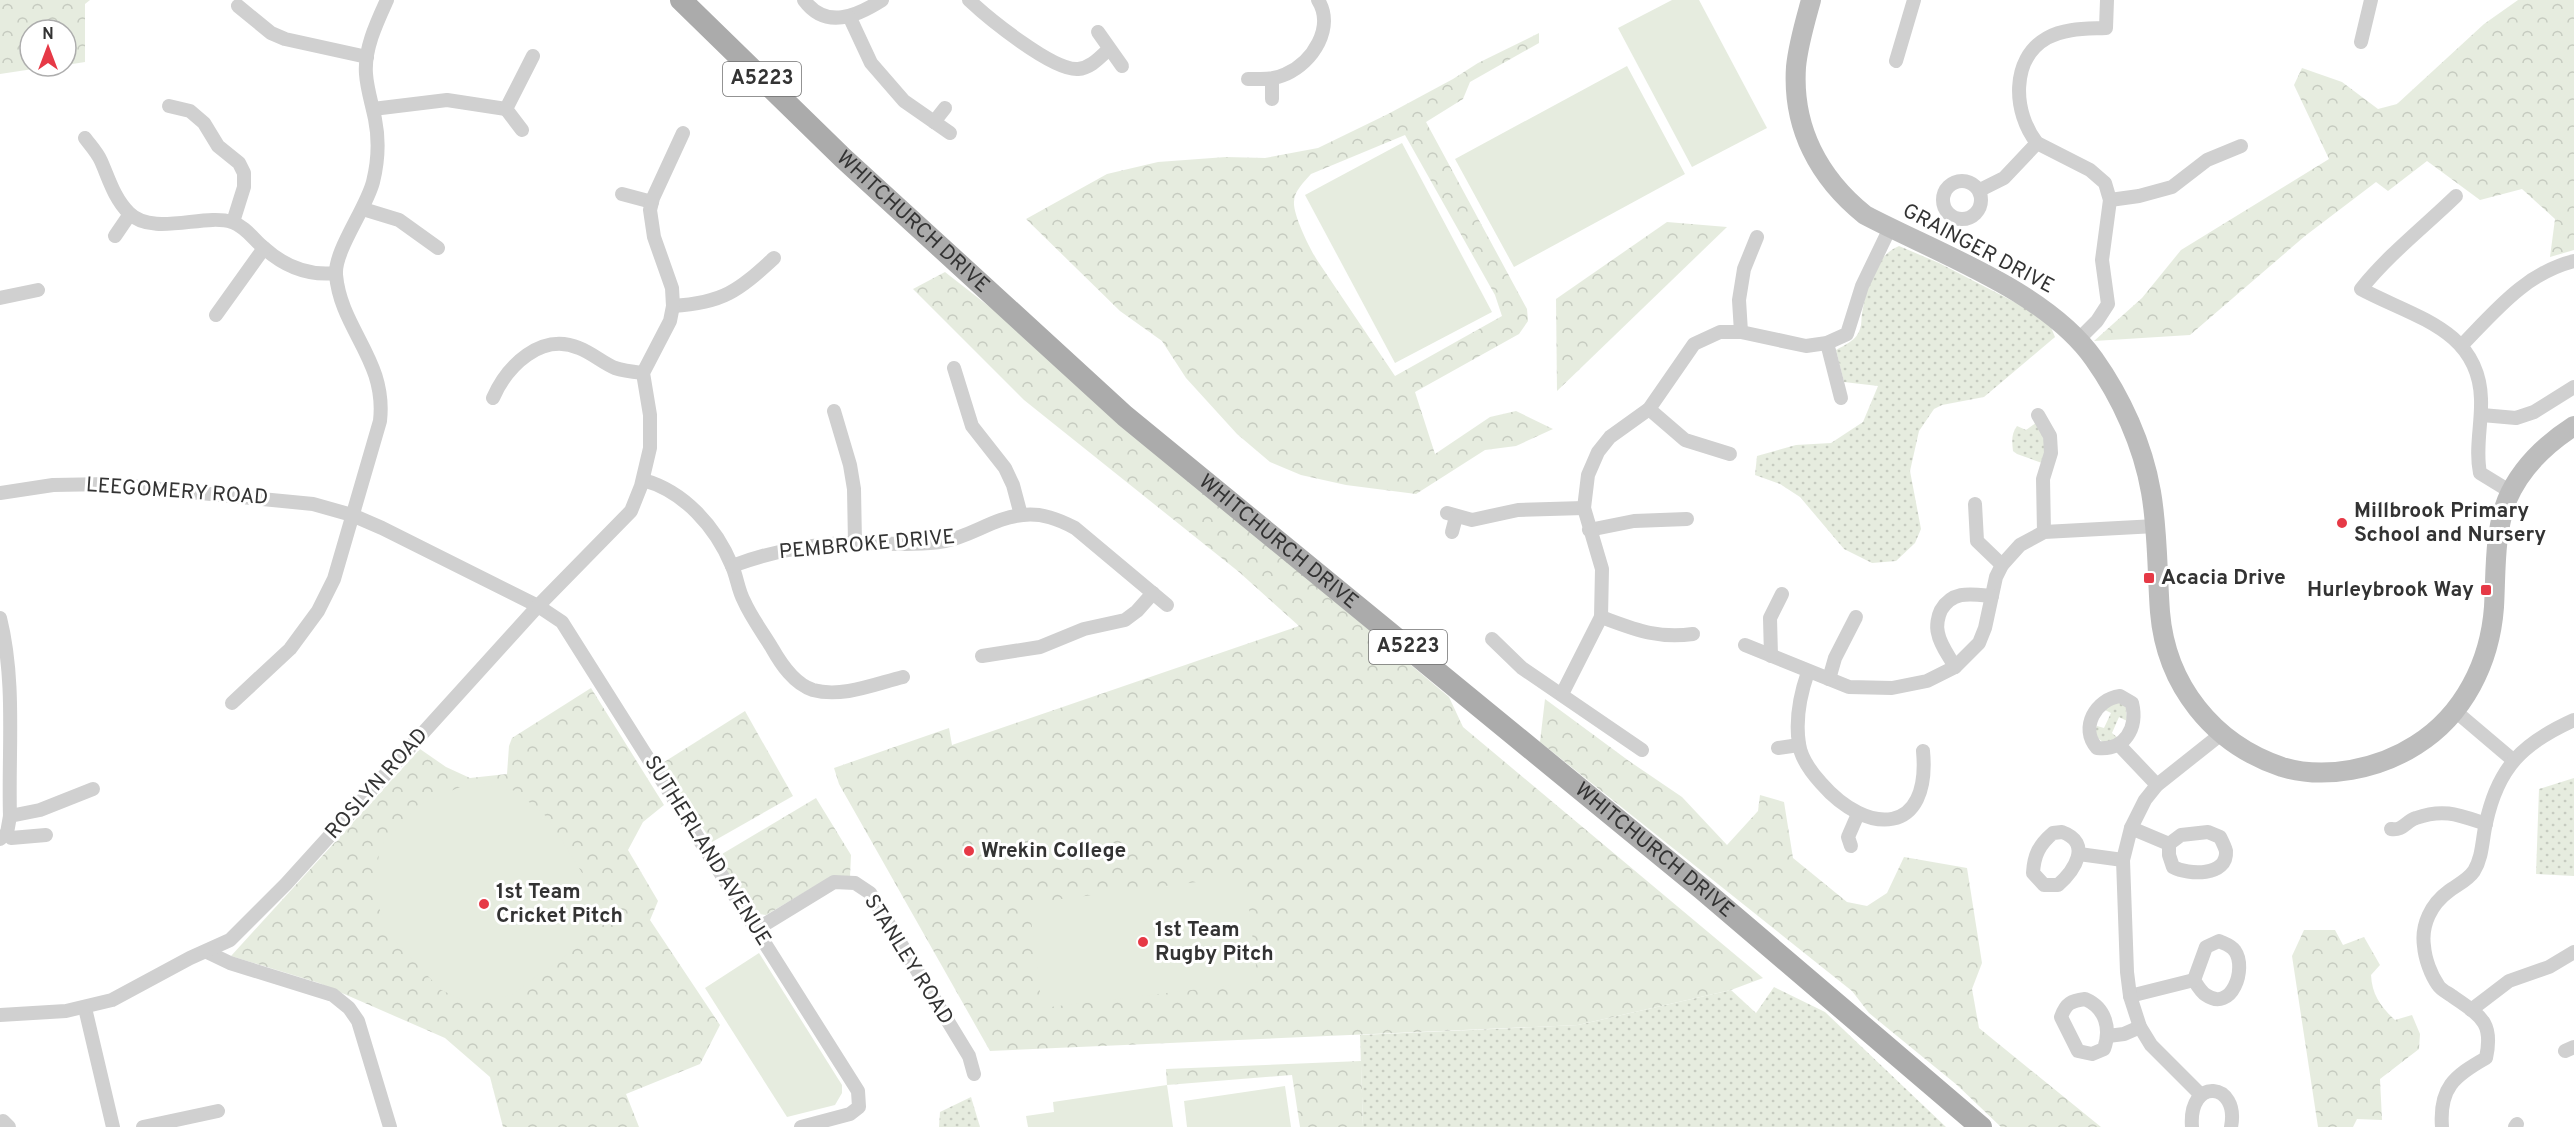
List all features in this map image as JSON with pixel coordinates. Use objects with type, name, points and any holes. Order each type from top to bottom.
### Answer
[{"type":"main road","name":"WHITCHURCH DRIVE","points":[[681,0],[843,158],[1125,416],[1702,889],[1981,1127]]},
{"type":"street","points":[[232,703],[290,649],[318,611],[334,579],[380,421],[382,397],[372,361],[347,315],[336,273],[339,256],[363,209],[372,184],[377,159],[373,109],[365,72],[377,21],[387,0]]},
{"type":"street","points":[[804,0],[827,16],[850,18],[882,0]]},
{"type":"street","points":[[969,0],[992,22],[1062,66],[1076,69],[1088,67],[1109,50]]},
{"type":"street","points":[[1248,79],[1272,79],[1297,68],[1315,50],[1325,27],[1324,10],[1318,0]]},
{"type":"street","name":"GRAINGER DRIVE","points":[[1811,0],[1796,66],[1796,89],[1800,121],[1806,139],[1829,181],[1845,199],[1865,215],[2013,290],[2043,309],[2069,330],[2092,355],[2128,420],[2144,461],[2151,489],[2156,526],[2160,613],[2168,649],[2184,688],[2195,705],[2220,735],[2249,753],[2293,770],[2317,772],[2365,768],[2391,759],[2416,746],[2436,731],[2470,690],[2482,667],[2494,610],[2497,546],[2503,515],[2511,492],[2540,452],[2574,426]]},
{"type":"street","points":[[1896,62],[1914,0]]},
{"type":"street","points":[[2078,340],[2097,321],[2108,304],[2102,260],[2110,200],[2105,183],[2090,170],[2037,143],[2031,136],[2018,104],[2021,74],[2031,50],[2048,37],[2068,30],[2111,28],[2107,0]]},
{"type":"street","points":[[2361,42],[2371,0]]},
{"type":"street","points":[[238,6],[272,33],[285,39],[367,57]]},
{"type":"street","points":[[850,18],[871,63],[904,101],[950,133]]},
{"type":"street","points":[[1098,32],[1122,66]]},
{"type":"street","points":[[506,109],[533,57]]},
{"type":"street","points":[[1272,79],[1272,99]]},
{"type":"street","points":[[373,109],[447,100],[506,109],[522,130]]},
{"type":"street","points":[[169,106],[190,111],[204,123],[218,146],[239,163],[244,173],[244,187],[233,222]]},
{"type":"street","points":[[934,122],[945,108]]},
{"type":"street","points":[[493,398],[498,387],[516,364],[532,351],[552,345],[579,348],[616,369],[643,373],[647,361],[670,321],[673,306],[668,275],[650,223],[652,202],[683,133]]},
{"type":"street","points":[[85,138],[100,159],[112,191],[130,214],[146,221],[162,223],[220,220],[233,222],[293,268],[336,273]]},
{"type":"street","points":[[1980,190],[2004,178],[2037,143]]},
{"type":"street","points":[[2110,200],[2139,196],[2172,187],[2207,160],[2241,146]]},
{"type":"street","points":[[622,194],[652,202]]},
{"type":"street","points":[[2456,196],[2420,231],[2392,253],[2361,289],[2442,329],[2462,345],[2470,355],[2481,383],[2482,415],[2478,463],[2480,472],[2511,492]]},
{"type":"street","points":[[363,209],[399,220],[438,248]]},
{"type":"street","points":[[115,236],[130,214]]},
{"type":"street","points":[[1562,694],[1601,617],[1602,569],[1584,508],[1588,476],[1598,452],[1617,431],[1649,410],[1694,344],[1720,332],[1741,332],[1806,346],[1827,343],[1847,334],[1862,286],[1890,228]]},
{"type":"street","points":[[1741,332],[1739,300],[1744,269],[1757,237]]},
{"type":"street","points":[[216,315],[264,248]]},
{"type":"street","points":[[673,306],[702,304],[723,297],[747,283],[774,258]]},
{"type":"street","points":[[2462,345],[2504,302],[2530,280],[2542,272],[2574,261]]},
{"type":"street","points":[[0,298],[38,290]]},
{"type":"street","points":[[1827,343],[1841,398]]},
{"type":"street","points":[[954,368],[972,426],[1005,468],[1013,485],[1021,515]]},
{"type":"street","name":"ROSLYN ROAD","points":[[0,1015],[86,1008],[112,1000],[190,958],[230,940],[254,918],[538,606],[631,510],[643,480],[650,448],[651,430],[643,373]]},
{"type":"street","points":[[2482,415],[2516,418],[2534,412],[2574,387]]},
{"type":"street","points":[[1649,410],[1685,440],[1730,454]]},
{"type":"street","points":[[834,411],[850,465],[854,489],[855,543]]},
{"type":"street","points":[[2038,415],[2050,436],[2051,453],[2043,479],[2044,532]]},
{"type":"street","points":[[643,480],[662,485],[692,507],[717,538],[732,566],[743,600],[782,666],[795,679],[812,690],[833,692],[903,676]]},
{"type":"street","name":"LEEGOMERY ROAD","points":[[0,493],[53,484],[109,484],[313,504],[352,515],[538,606]]},
{"type":"street","points":[[1975,504],[1977,542],[2002,565]]},
{"type":"street","points":[[1452,532],[1451,515],[1472,520],[1518,510],[1584,508]]},
{"type":"street","name":"PEMBROKE DRIVE","points":[[732,566],[779,551],[855,543],[945,541],[966,536],[1004,519],[1038,514],[1058,519],[1075,528],[1167,604]]},
{"type":"street","points":[[1589,530],[1634,521],[1687,519]]},
{"type":"street","points":[[1745,645],[1849,687],[1892,688],[1927,681],[1955,667],[1979,643],[1996,577],[2002,565],[2020,544],[2044,532],[2156,526]]},
{"type":"street","points":[[982,656],[1040,647],[1084,629],[1125,620],[1137,611],[1153,593]]},
{"type":"street","points":[[1955,667],[1937,631],[1938,615],[1946,602],[1956,595],[1969,593],[1992,596]]},
{"type":"street","points":[[1771,656],[1770,618],[1782,594]]},
{"type":"street","name":"SUTHERLAND AVENUE","points":[[538,606],[562,622],[858,1091],[859,1107],[850,1114],[801,1127]]},
{"type":"street","points":[[1601,617],[1647,634],[1672,637],[1693,634]]},
{"type":"street","points":[[1829,680],[1835,658],[1856,617]]},
{"type":"street","points":[[0,618],[6,650],[4,784],[10,816],[3,836],[11,838],[45,835]]},
{"type":"street","points":[[1492,639],[1522,668],[1642,750]]},
{"type":"street","points":[[1809,672],[1802,689],[1797,717],[1799,745],[1812,773],[1828,791],[1858,814],[1871,819],[1885,820],[1897,818],[1912,808],[1925,778],[1923,752]]},
{"type":"street","points":[[2454,710],[2512,760]]},
{"type":"street","points":[[2442,1127],[2441,1113],[2448,1085],[2468,1068],[2486,1058],[2490,1040],[2484,1022],[2439,986],[2431,972],[2424,948],[2423,928],[2432,909],[2446,893],[2473,873],[2479,861],[2494,795],[2512,760],[2551,730],[2574,720]]},
{"type":"street","points":[[2200,1094],[2156,1052],[2140,1027],[2130,996],[2127,972],[2123,860],[2131,828],[2145,800],[2157,785],[2220,735]]},
{"type":"street","points":[[1778,748],[1799,745]]},
{"type":"street","points":[[2120,746],[2157,785]]},
{"type":"street","points":[[10,816],[40,810],[93,789]]},
{"type":"street","points":[[2391,829],[2404,827],[2414,818],[2450,812],[2486,824]]},
{"type":"street","points":[[1851,846],[1848,837],[1858,814]]},
{"type":"street","points":[[2131,828],[2169,844]]},
{"type":"street","points":[[2079,854],[2123,860]]},
{"type":"street","name":"STANLEY ROAD","points":[[757,929],[834,882],[855,883],[870,893],[969,1056],[974,1074]]},
{"type":"street","points":[[207,952],[230,963],[333,996],[349,1008],[358,1022],[390,1127]]},
{"type":"street","points":[[2471,1010],[2509,981],[2549,967],[2574,952]]},
{"type":"street","points":[[2130,996],[2193,980]]},
{"type":"street","points":[[86,1008],[113,1127]]},
{"type":"street","points":[[2108,1036],[2124,1034],[2140,1027]]},
{"type":"street","points":[[2192,1127],[2194,1101],[2200,1094],[2211,1090],[2222,1092],[2229,1102],[2232,1113],[2231,1127]]},
{"type":"street","points":[[143,1127],[218,1111]]},
{"type":"green space","points":[[0,0],[90,0],[85,4],[85,62],[78,63],[78,18],[18,18],[18,71],[0,74]]},
{"type":"green space","points":[[1672,0],[1699,0],[1767,128],[1692,167],[1618,28]]},
{"type":"green space","points":[[2518,0],[2574,0],[2574,250],[2550,257],[2555,219],[2522,189],[2480,200],[2427,161],[2388,191],[2376,182],[2305,236],[2190,335],[2094,341],[2142,298],[2181,250],[2329,159],[2294,85],[2302,68],[2342,82],[2378,109],[2397,104],[2484,24]]},
{"type":"green space","points":[[1539,33],[1539,43],[1470,82],[1463,99],[1426,122],[1527,309],[1528,321],[1519,334],[1415,392],[1435,454],[1490,417],[1516,411],[1553,429],[1516,446],[1485,450],[1416,494],[1346,485],[1301,475],[1270,462],[1237,434],[1186,378],[1162,341],[1120,311],[1026,219],[1107,174],[1158,162],[1226,157],[1265,158],[1318,148],[1388,114],[1478,63]],"holes":[[[1405,135],[1495,295],[1502,316],[1395,376],[1310,248],[1294,208],[1294,198],[1298,190],[1311,174]]]},
{"type":"green space","points":[[1627,66],[1685,174],[1514,267],[1455,159]]},
{"type":"green space","points":[[1402,143],[1492,312],[1395,363],[1305,195]]},
{"type":"green space","points":[[1667,222],[1727,227],[1557,391],[1556,299]]},
{"type":"green space","points":[[1899,246],[1939,263],[2028,309],[2050,325],[2055,337],[1984,397],[1942,405],[1934,409],[1919,431],[1910,471],[1921,529],[1915,543],[1896,561],[1872,563],[1844,549],[1800,497],[1780,484],[1755,475],[1757,456],[1796,445],[1831,443],[1863,422],[1878,386],[1844,382],[1836,350],[1850,342],[1858,333],[1866,295],[1877,266],[1883,257]]},
{"type":"green space","points":[[945,272],[1000,315],[1212,498],[1449,697],[1463,727],[1763,978],[1731,990],[1578,1025],[990,1051],[839,784],[834,768],[949,728],[952,745],[1299,626],[1239,572],[1024,400],[913,289]]},
{"type":"green space","points":[[2037,422],[2048,453],[2042,463],[2013,451],[2012,441],[2017,426],[2026,430]]},
{"type":"green space","points":[[591,688],[664,805],[643,822],[628,850],[658,901],[650,920],[720,1025],[700,1064],[626,1094],[639,1127],[503,1127],[490,1077],[445,1038],[319,983],[231,956],[420,749],[446,767],[470,778],[507,774],[509,746],[512,738]]},
{"type":"green space","points":[[1545,699],[1682,797],[1727,845],[1758,811],[1760,795],[1784,802],[1793,858],[1847,902],[1867,906],[1887,893],[1904,857],[1967,868],[1982,963],[1972,989],[1979,1028],[2101,1127],[2001,1127],[1957,1085],[1869,1013],[1852,991],[1540,742]]},
{"type":"green space","points":[[2116,702],[2126,706],[2127,721],[2119,717],[2112,733],[2118,738],[2104,743],[2098,738],[2095,730],[2097,726],[2104,728],[2111,713],[2105,710],[2108,705]]},
{"type":"green space","points":[[745,711],[793,796],[712,842],[661,764]]},
{"type":"green space","points":[[2574,778],[2574,876],[2536,874],[2539,789]]},
{"type":"green space","name":"1st Team Cricket Pitch","points":[[472,782],[516,791],[548,818],[584,876],[593,919],[575,949],[511,995],[470,1003],[441,990],[386,931],[374,890],[380,847],[418,805]]},
{"type":"green space","points":[[816,798],[851,855],[850,877],[832,876],[766,915],[753,913],[717,857]]},
{"type":"green space","name":"1st Team Rugby Pitch","points":[[1245,876],[1258,982],[1042,1008],[1029,903]]},
{"type":"green space","points":[[2304,930],[2335,930],[2343,945],[2364,937],[2380,965],[2371,975],[2373,989],[2378,1000],[2395,1020],[2412,1015],[2420,1034],[2419,1049],[2380,1079],[2382,1120],[2357,1119],[2353,1127],[2318,1127],[2292,956]]},
{"type":"green space","points":[[759,953],[842,1085],[842,1093],[835,1105],[787,1117],[705,988]]},
{"type":"green space","points":[[1774,987],[1825,1012],[1946,1127],[1363,1127],[1360,1035],[1578,1025],[1731,990],[1756,1013]]},
{"type":"green space","points":[[1361,1061],[1363,1127],[1300,1127],[1292,1075],[1167,1085],[1166,1069]]},
{"type":"green space","points":[[1167,1085],[1173,1127],[1028,1127],[1026,1116],[1054,1112],[1053,1102]]},
{"type":"green space","points":[[1285,1086],[1291,1127],[1187,1127],[1184,1101]]},
{"type":"green space","points":[[971,1097],[980,1127],[939,1127],[940,1112]]},
{"type":"place","name":"Millbrook Primary School and Nursery","points":[[2342,523]]},
{"type":"place","name":"Acacia Drive","points":[[2149,578]]},
{"type":"place","name":"Hurleybrook Way","points":[[2486,590]]},
{"type":"place","name":"Wrekin College","points":[[969,851]]},
{"type":"place","name":"1st Team Cricket Pitch","points":[[484,904]]},
{"type":"place","name":"1st Team Rugby Pitch","points":[[1143,942]]}]
